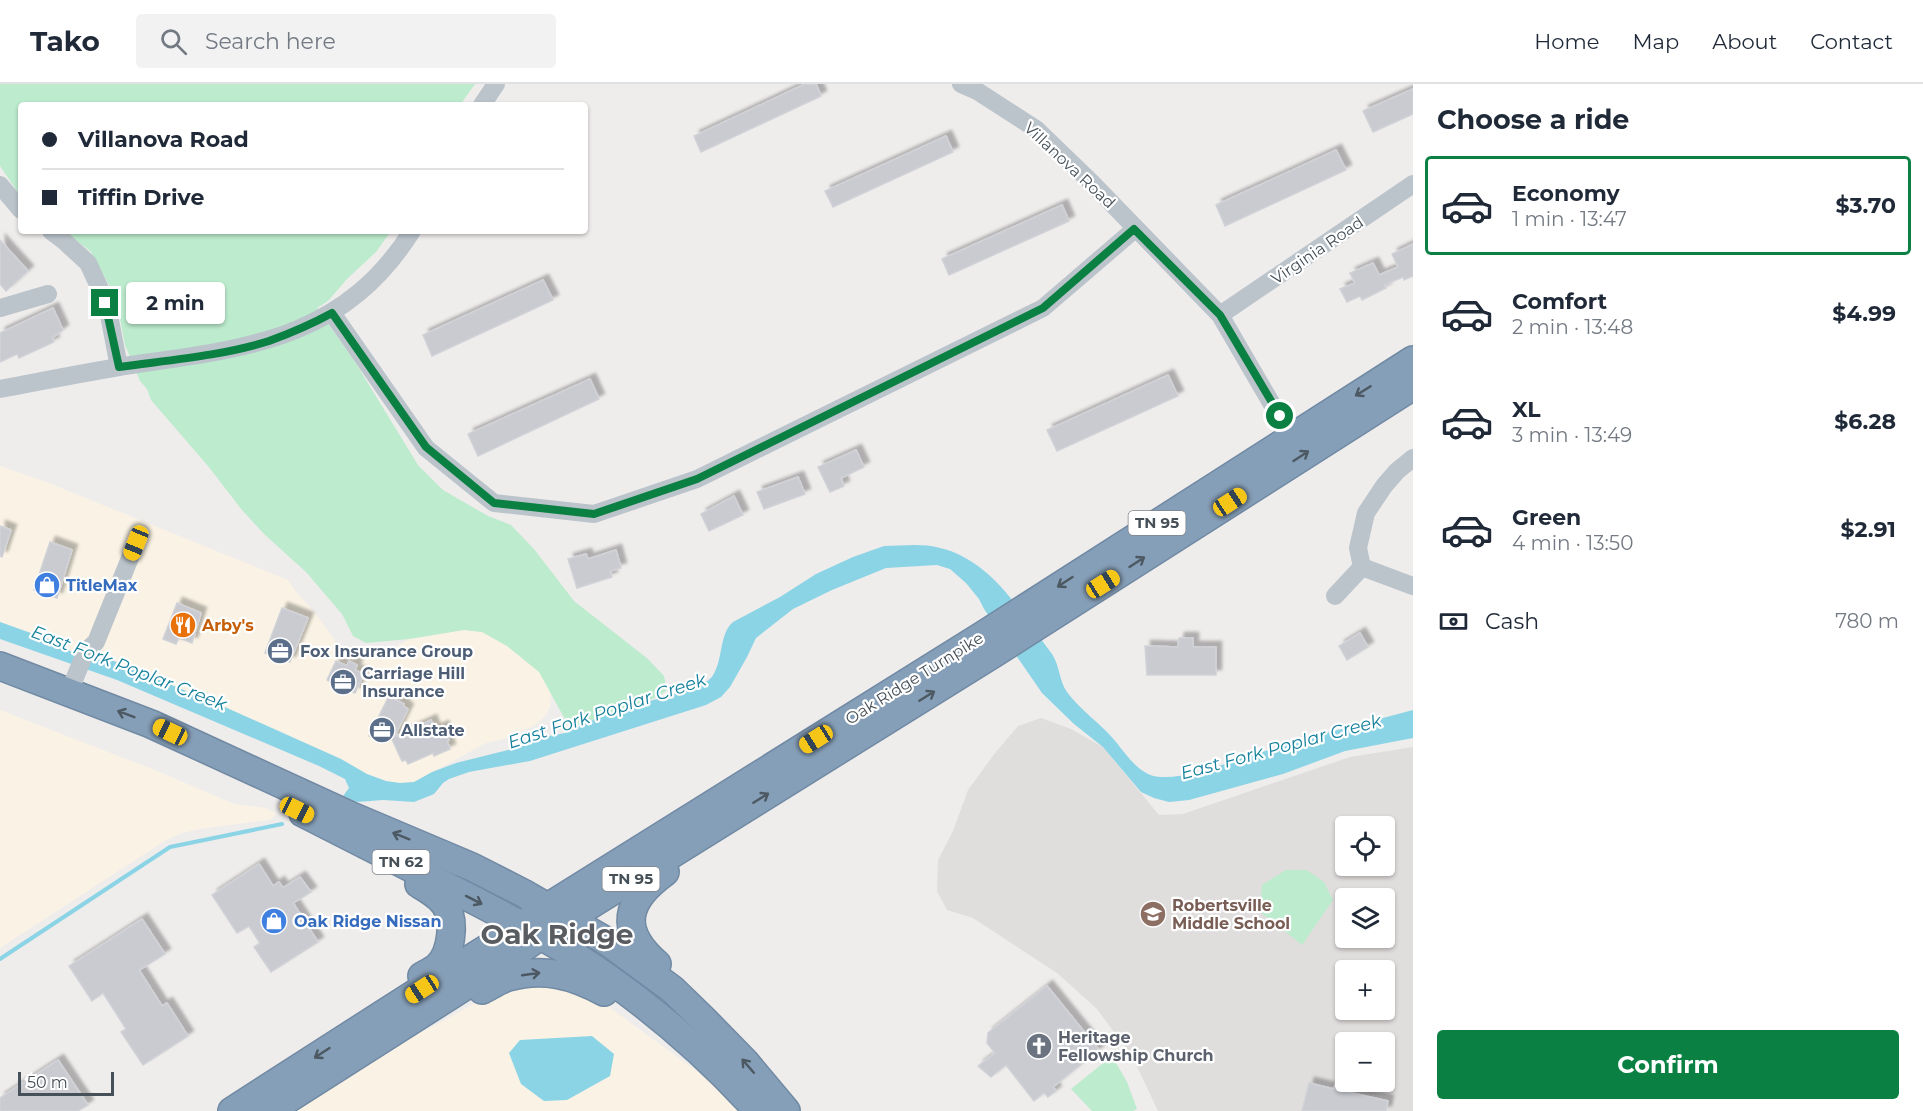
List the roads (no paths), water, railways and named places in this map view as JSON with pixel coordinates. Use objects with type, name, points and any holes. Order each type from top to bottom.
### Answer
[{"type":"highway","name":"Oak Ridge Turnpike","points":[[558,913],[732,816],[1028,618],[1291,437],[1412,369]]},
{"type":"highway","points":[[1028,618],[1412,369]]},
{"type":"highway","name":"Oak Ridge Turnpike","points":[[232,1111],[354,1033],[531,931],[885,696],[990,643]]},
{"type":"highway","name":"TN 62","points":[[0,666],[72,685],[151,724],[349,815],[472,867],[523,893],[631,958],[672,989],[745,1062],[786,1111]]},
{"type":"highway","name":"TN 62","points":[[0,687],[130,736],[224,776],[350,836],[531,931],[607,977],[662,1018],[728,1078],[758,1111]]},
{"type":"highway","points":[[523,893],[537,893],[553,887],[774,750],[885,696]]},
{"type":"highway","points":[[704,1020],[674,979],[639,946],[634,936],[631,919],[635,905],[643,891],[700,847],[732,816]]},
{"type":"highway","points":[[350,836],[377,863],[432,891],[447,908],[450,924],[447,954],[438,966],[389,998],[354,1033]]},
{"type":"highway","name":"Oak Ridge Turnpike","points":[[269,1111],[506,960],[531,931]]},
{"type":"highway","points":[[286,1111],[347,1061],[410,1030],[507,977],[545,972],[570,976],[616,999],[660,1032],[692,1045]]},
{"type":"highway","points":[[728,1078],[749,1111]]},
{"type":"street","points":[[484,102],[496,84]]},
{"type":"street","name":"Villanova Road","points":[[961,84],[977,91],[1036,129],[1092,183],[1134,229],[1220,315],[1291,437]]},
{"type":"street","name":"Virginia Road","points":[[1220,315],[1413,184]]},
{"type":"street","points":[[0,185],[18,206]]},
{"type":"street","points":[[332,313],[426,447],[494,503],[594,514],[697,479],[1043,308],[1134,229]]},
{"type":"street","points":[[55,234],[88,263],[109,315],[119,367]]},
{"type":"street","points":[[0,389],[217,352],[268,341],[310,325],[332,313],[357,294],[400,251],[410,234]]},
{"type":"street","points":[[0,308],[48,294]]},
{"type":"street","points":[[1362,567],[1359,548],[1366,513],[1384,486],[1413,458]]},
{"type":"street","points":[[72,685],[86,651],[96,642],[136,543]]},
{"type":"street","points":[[1362,567],[1413,586]]},
{"type":"street","points":[[1335,596],[1362,567]]},
{"type":"water","name":"East Fork Poplar Creek","points":[[884,546],[933,546],[959,554],[990,576],[1017,606],[1052,654],[1064,688],[1071,697],[1111,736],[1136,765],[1148,774],[1173,777],[1203,771],[1325,733],[1413,710],[1413,738],[1345,751],[1283,774],[1189,800],[1169,802],[1154,798],[1141,792],[1103,747],[1074,724],[1042,693],[966,583],[950,569],[937,565],[886,568],[793,609],[756,638],[730,687],[721,697],[706,705],[530,761],[469,772],[449,779],[434,794],[414,802],[383,800],[357,802],[343,796],[349,788],[345,779],[319,766],[117,680],[0,639],[0,622],[67,646],[68,650],[96,661],[108,656],[114,661],[341,759],[367,774],[386,781],[414,782],[456,763],[516,748],[539,738],[565,733],[608,713],[699,687],[715,672],[725,634],[733,622],[780,597],[816,574]]},
{"type":"water","points":[[592,1036],[614,1054],[610,1076],[567,1100],[544,1101],[521,1084],[509,1053],[520,1040]]},
{"type":"waterway","points":[[0,959],[170,847],[282,824]]},
{"type":"place","name":"TitleMax","points":[[47,585]]},
{"type":"place","name":"Arby's","points":[[183,625]]},
{"type":"place","name":"Fox Insurance Group","points":[[280,651]]},
{"type":"place","name":"Carriage Hill Insurance","points":[[343,682]]},
{"type":"place","name":"Allstate","points":[[382,730]]},
{"type":"place","name":"Robertsville Middle School","points":[[1153,914]]},
{"type":"place","name":"Oak Ridge Nissan","points":[[274,921]]},
{"type":"place","name":"Heritage Fellowship Church","points":[[1039,1046]]},
{"type":"district","name":"Oak Ridge","points":[[557,934]]}]
